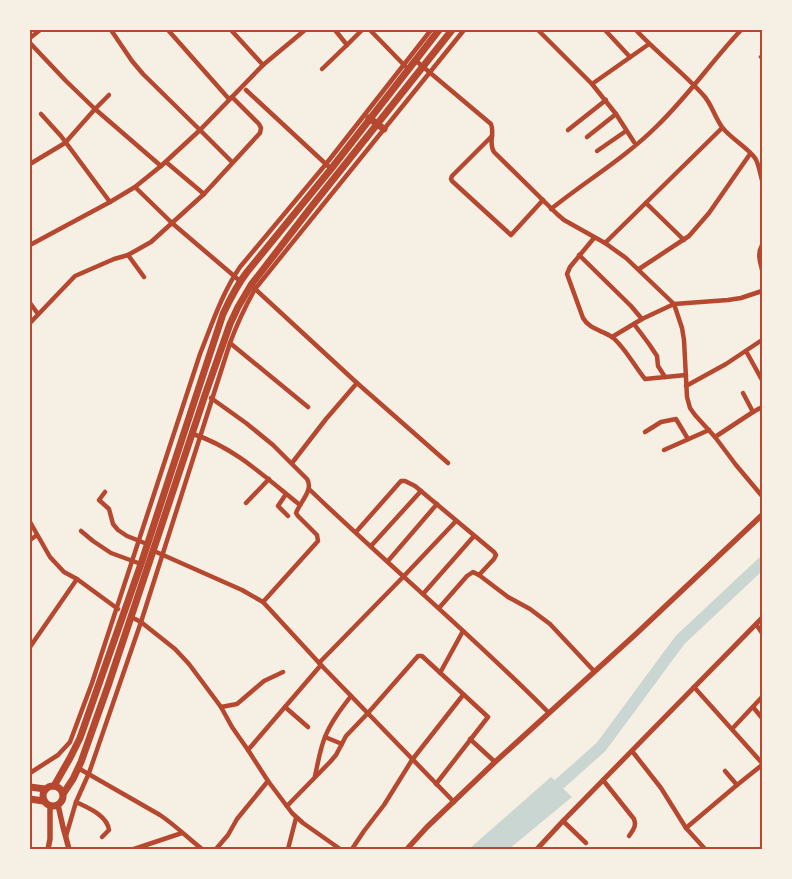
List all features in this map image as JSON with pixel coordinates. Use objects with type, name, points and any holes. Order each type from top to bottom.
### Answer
[{"type":"main road","points":[[54,786],[80,738],[86,711],[120,609],[141,564],[223,314],[240,281],[406,67],[415,60],[439,30]]},
{"type":"main road","points":[[30,799],[43,801],[54,807],[58,805],[63,800],[63,794],[78,768],[196,435],[227,343],[230,324],[238,307],[344,173],[378,124],[452,30]]},
{"type":"main road","points":[[366,118],[384,129]]},
{"type":"main road","points":[[407,849],[495,762],[762,515]]},
{"type":"main road","points":[[30,787],[54,786],[58,787],[63,794]]},
{"type":"main road","points":[[42,788],[43,801]]},
{"type":"main road","points":[[58,805],[69,849]]},
{"type":"main road","points":[[48,849],[50,840],[50,806]]},
{"type":"street","points":[[30,38],[40,30]]},
{"type":"street","points":[[111,30],[138,68],[232,162]]},
{"type":"street","points":[[30,323],[75,276],[114,258],[128,255],[151,242],[204,194],[260,133],[261,128],[259,124],[231,98],[168,30]]},
{"type":"street","points":[[231,30],[263,65]]},
{"type":"street","points":[[30,245],[135,187],[166,162],[200,130],[263,65],[305,30]]},
{"type":"street","points":[[335,30],[346,45]]},
{"type":"street","points":[[322,69],[362,30]]},
{"type":"street","points":[[370,30],[406,67],[431,30]]},
{"type":"street","points":[[344,173],[384,129],[464,30]]},
{"type":"street","points":[[538,30],[606,100],[634,142]]},
{"type":"street","points":[[605,30],[630,57]]},
{"type":"street","points":[[636,30],[694,85],[709,102],[722,128],[755,159],[762,180]]},
{"type":"street","points":[[551,209],[636,145],[656,127],[741,30]]},
{"type":"street","points":[[30,43],[95,109],[161,166]]},
{"type":"street","points":[[592,84],[649,44]]},
{"type":"street","points":[[415,60],[491,124],[493,135],[491,149],[551,209],[564,220],[626,258],[674,304],[682,328],[687,397],[690,408],[716,437],[762,496]]},
{"type":"street","points":[[30,522],[50,557],[64,572],[120,609],[139,541],[200,354],[219,305],[240,266],[328,166],[246,90]]},
{"type":"street","points":[[30,164],[65,143],[109,95]]},
{"type":"street","points":[[568,130],[606,100]]},
{"type":"street","points":[[41,114],[110,202]]},
{"type":"street","points":[[586,137],[616,114]]},
{"type":"street","points":[[605,244],[722,128]]},
{"type":"street","points":[[597,151],[626,130]]},
{"type":"street","points":[[493,135],[452,176],[452,181],[511,235],[543,200]]},
{"type":"street","points":[[639,269],[684,240],[704,219],[750,154]]},
{"type":"street","points":[[755,159],[762,160]]},
{"type":"street","points":[[166,162],[204,194]]},
{"type":"street","points":[[135,187],[172,224],[240,281]]},
{"type":"street","points":[[646,203],[684,240]]},
{"type":"street","points":[[594,238],[570,267],[568,274],[583,318],[590,327],[612,338],[645,379],[686,375]]},
{"type":"street","points":[[762,245],[758,256],[762,270]]},
{"type":"street","points":[[128,255],[144,277]]},
{"type":"street","points":[[579,255],[642,319]]},
{"type":"street","points":[[253,287],[448,463]]},
{"type":"street","points":[[612,338],[642,319],[674,304],[728,300],[762,291]]},
{"type":"street","points":[[30,303],[38,314]]},
{"type":"street","points":[[634,324],[657,356],[658,366],[665,377]]},
{"type":"street","points":[[686,386],[762,340]]},
{"type":"street","points":[[227,343],[308,407]]},
{"type":"street","points":[[746,351],[762,380]]},
{"type":"street","points":[[292,463],[326,419],[358,383]]},
{"type":"street","points":[[744,393],[753,412]]},
{"type":"street","points":[[209,397],[272,445],[309,481],[309,489],[296,511],[297,515],[317,535],[318,541],[263,602]]},
{"type":"street","points":[[716,437],[762,407]]},
{"type":"street","points":[[645,432],[661,422],[673,418],[676,419],[688,439]]},
{"type":"street","points":[[664,450],[708,430]]},
{"type":"street","points":[[66,837],[76,802],[89,773],[141,622],[196,435],[239,456],[300,505]]},
{"type":"street","points":[[246,503],[269,479]]},
{"type":"street","points":[[356,532],[401,482],[405,480],[494,552],[496,555],[494,559],[478,575]]},
{"type":"street","points":[[309,489],[439,608],[549,713]]},
{"type":"street","points":[[371,546],[420,491]]},
{"type":"street","points":[[105,492],[99,500],[109,509],[115,527],[123,534],[147,544]]},
{"type":"street","points":[[286,494],[278,506],[288,516]]},
{"type":"street","points":[[388,562],[437,504]]},
{"type":"street","points":[[248,750],[320,664],[456,521]]},
{"type":"street","points":[[80,531],[111,553],[141,564]]},
{"type":"street","points":[[30,540],[37,535]]},
{"type":"street","points":[[423,594],[474,536]]},
{"type":"street","points":[[154,551],[242,590],[263,602],[350,696],[454,802]]},
{"type":"street","points":[[439,608],[466,576],[473,572],[550,624],[594,672]]},
{"type":"street","points":[[30,647],[77,579]]},
{"type":"street","points":[[131,617],[141,622],[182,656],[221,706],[232,727],[268,781],[296,818],[339,849]]},
{"type":"street","points":[[537,849],[563,820],[762,618]]},
{"type":"street","points":[[756,624],[762,633]]},
{"type":"street","points":[[440,673],[463,631]]},
{"type":"street","points":[[287,806],[336,756],[346,736],[418,656],[422,656],[488,716],[436,784]]},
{"type":"street","points":[[221,706],[237,704],[264,681],[283,672]]},
{"type":"street","points":[[686,828],[762,764],[694,687]]},
{"type":"street","points":[[352,849],[412,760],[463,695]]},
{"type":"street","points":[[315,778],[325,737],[350,696]]},
{"type":"street","points":[[732,729],[762,697]]},
{"type":"street","points":[[285,707],[308,727]]},
{"type":"street","points":[[753,707],[762,718]]},
{"type":"street","points":[[30,773],[58,755],[70,742],[86,711]]},
{"type":"street","points":[[325,737],[342,744]]},
{"type":"street","points":[[470,739],[495,762]]},
{"type":"street","points":[[632,750],[661,788],[686,828],[703,848]]},
{"type":"street","points":[[78,768],[171,822],[202,849]]},
{"type":"street","points":[[725,771],[737,785]]},
{"type":"street","points":[[603,780],[634,818],[636,823],[629,836]]},
{"type":"street","points":[[216,849],[243,811],[268,781]]},
{"type":"street","points":[[76,802],[103,817],[107,822],[110,830],[102,837]]},
{"type":"street","points":[[288,849],[296,818]]},
{"type":"street","points":[[563,820],[586,843]]},
{"type":"street","points":[[137,848],[182,833]]},
{"type":"shaded area","points":[[551,777],[572,797],[509,849],[469,849]]},
{"type":"waterway","points":[[547,795],[601,747],[680,640],[762,563]]}]
